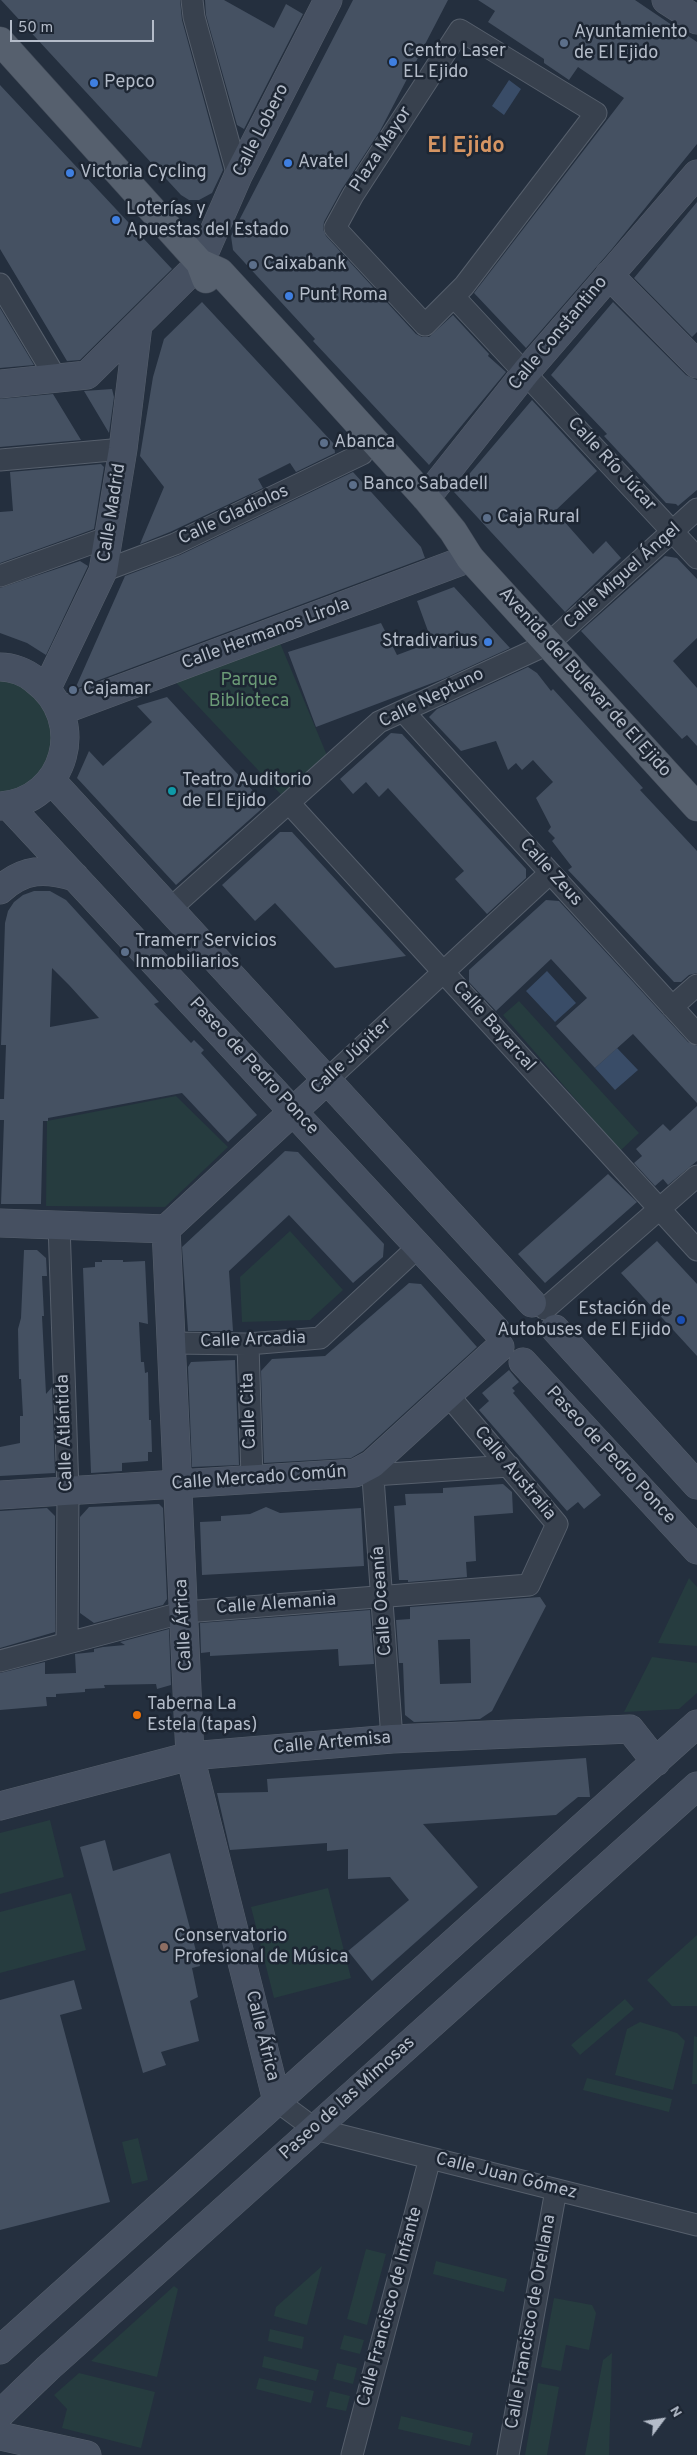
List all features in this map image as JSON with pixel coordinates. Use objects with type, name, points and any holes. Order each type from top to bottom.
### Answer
[{"type":"main road","name":"Avenida del Bulevar de El Ejido","points":[[4,56],[200,263],[209,285],[370,462],[444,541],[470,558]]},
{"type":"main road","name":"Avenida del Bulevar de El Ejido","points":[[200,263],[220,272],[426,498],[453,531],[470,558],[697,807]]},
{"type":"main road","name":"Avenida del Bulevar de El Ejido","points":[[370,462],[426,498]]},
{"type":"street","points":[[192,0],[194,17],[238,176]]},
{"type":"street","name":"Calle Lobero","points":[[200,263],[238,176],[328,0]]},
{"type":"street","name":"Plaza Mayor","points":[[460,30],[596,113],[454,297],[424,325],[335,228],[353,194],[460,30]]},
{"type":"street","name":"Calle Constantino","points":[[426,498],[526,372],[697,174]]},
{"type":"street","points":[[0,384],[87,375],[200,263]]},
{"type":"street","points":[[609,275],[695,359]]},
{"type":"street","points":[[0,284],[56,378]]},
{"type":"street","points":[[454,297],[526,372]]},
{"type":"street","name":"Calle Madrid","points":[[47,688],[103,571],[123,448],[138,325]]},
{"type":"street","name":"Calle Río Júcar","points":[[526,372],[697,558]]},
{"type":"street","points":[[0,460],[123,448]]},
{"type":"street","name":"Calle Gladiolos","points":[[103,571],[175,544],[370,462]]},
{"type":"street","name":"Calle Miguel Ángel","points":[[548,644],[697,509]]},
{"type":"street","points":[[0,576],[109,537]]},
{"type":"street","name":"Calle Hermanos Lirola","points":[[61,711],[470,558]]},
{"type":"street","name":"Calle Neptuno","points":[[170,909],[379,722],[548,644]]},
{"type":"street","points":[[0,667],[28,674],[47,688],[61,711],[66,735],[62,759],[51,780],[39,792],[24,801],[4,806]]},
{"type":"street","name":"Calle Zeus","points":[[403,711],[697,1034]]},
{"type":"street","points":[[51,780],[544,1314],[697,1484]]},
{"type":"street","name":"Calle Bayarcal","points":[[288,803],[697,1250]]},
{"type":"street","name":"Paseo de Pedro Ponce","points":[[4,806],[75,877],[294,1111],[418,1246],[498,1338]]},
{"type":"street","points":[[0,890],[11,880],[32,872],[53,870],[75,877]]},
{"type":"street","name":"Calle Júpiter","points":[[166,1229],[550,873]]},
{"type":"street","points":[[672,1007],[697,985]]},
{"type":"street","points":[[544,1314],[697,1176]]},
{"type":"street","points":[[0,1223],[166,1229]]},
{"type":"street","name":"Calle Atlántida","points":[[59,1224],[68,1491],[67,1643]]},
{"type":"street","name":"Calle África","points":[[166,1229],[176,1484],[185,1612],[190,1756],[278,2101]]},
{"type":"street","name":"Calle Arcadia","points":[[171,1343],[248,1344],[320,1338],[418,1246]]},
{"type":"street","points":[[522,1302],[544,1314],[555,1338],[547,1353],[540,1358],[523,1362],[506,1354],[498,1338],[499,1320],[508,1308],[522,1302]]},
{"type":"street","name":"Calle Mercado Común","points":[[372,1469],[448,1395],[498,1338]]},
{"type":"street","name":"Calle Cita","points":[[248,1344],[252,1478]]},
{"type":"street","name":"Paseo de Pedro Ponce","points":[[523,1362],[697,1550]]},
{"type":"street","name":"Calle Australia","points":[[448,1395],[557,1524],[529,1585]]},
{"type":"street","name":"Calle Mercado Común","points":[[0,1495],[355,1473],[372,1469],[509,1466]]},
{"type":"street","name":"Calle Oceanía","points":[[372,1469],[383,1597],[392,1739]]},
{"type":"street","name":"Calle Alemania","points":[[0,1661],[185,1612],[529,1585]]},
{"type":"street","points":[[0,2350],[697,1724]]},
{"type":"street","name":"Calle Artemisa","points":[[0,1806],[190,1756],[392,1739],[630,1729],[656,1762]]},
{"type":"street","name":"Paseo de las Mimosas","points":[[0,2414],[48,2368],[697,1786]]},
{"type":"street","points":[[278,2101],[315,2129]]},
{"type":"street","name":"Calle Juan Gómez","points":[[315,2129],[697,2226]]},
{"type":"street","name":"Calle Francisco de Infante","points":[[352,2455],[430,2158]]},
{"type":"street","name":"Calle Francisco de Orellana","points":[[508,2455],[556,2190]]},
{"type":"street","points":[[0,2436],[87,2455]]},
{"type":"green space","name":"Parque Biblioteca","points":[[275,631],[331,765],[289,803],[166,672]]},
{"type":"green space","points":[[0,677],[29,686],[53,715],[55,753],[34,785],[0,797]]},
{"type":"green space","points":[[519,1001],[639,1133],[620,1151],[503,1015]]},
{"type":"green space","points":[[176,1096],[228,1147],[165,1207],[46,1206],[47,1121]]},
{"type":"green space","points":[[290,1231],[343,1290],[310,1320],[242,1322],[240,1277]]},
{"type":"green space","points":[[689,1578],[697,1587],[697,1646],[658,1643]]},
{"type":"green space","points":[[652,1657],[697,1663],[697,1693],[679,1709],[624,1712]]},
{"type":"green space","points":[[50,1820],[64,1877],[0,1894],[0,1833]]},
{"type":"green space","points":[[328,1888],[351,1978],[274,1998],[251,1907]]},
{"type":"green space","points":[[71,1893],[86,1950],[0,1973],[0,1912]]},
{"type":"green space","points":[[697,1935],[697,2006],[672,2006],[647,1980]]},
{"type":"green space","points":[[625,1999],[634,2009],[580,2055],[571,2045]]},
{"type":"green space","points":[[640,2022],[677,2033],[685,2041],[673,2090],[615,2075],[627,2029]]},
{"type":"green space","points":[[694,2036],[697,2037],[697,2084],[692,2084]]},
{"type":"green space","points":[[587,2078],[672,2099],[669,2112],[583,2090]]},
{"type":"green space","points":[[138,2138],[148,2180],[132,2184],[122,2142]]},
{"type":"green space","points":[[366,2249],[386,2254],[367,2325],[347,2319]]},
{"type":"green space","points":[[436,2261],[507,2279],[504,2292],[433,2274]]},
{"type":"green space","points":[[322,2266],[307,2325],[274,2316],[276,2307]]},
{"type":"green space","points":[[174,2286],[178,2289],[157,2377],[91,2361]]},
{"type":"green space","points":[[554,2298],[592,2305],[596,2313],[589,2350],[566,2345],[561,2371],[541,2367]]},
{"type":"green space","points":[[270,2329],[304,2337],[302,2349],[268,2341]]},
{"type":"green space","points":[[344,2335],[364,2340],[360,2354],[340,2349]]},
{"type":"green space","points":[[612,2353],[609,2455],[585,2455],[603,2360]]},
{"type":"green space","points":[[264,2356],[319,2370],[316,2381],[262,2367]]},
{"type":"green space","points":[[337,2363],[357,2368],[353,2384],[333,2379]]},
{"type":"green space","points":[[79,2373],[155,2392],[141,2448],[62,2428],[67,2409],[54,2395]]},
{"type":"green space","points":[[259,2378],[314,2391],[311,2403],[256,2389]]},
{"type":"green space","points":[[538,2383],[559,2387],[547,2455],[525,2455]]},
{"type":"green space","points":[[330,2391],[350,2396],[346,2411],[326,2407]]},
{"type":"green space","points":[[401,2416],[473,2433],[470,2446],[398,2429]]},
{"type":"water","points":[[509,80],[521,89],[504,115],[492,106]]},
{"type":"water","points":[[547,971],[576,1003],[555,1022],[526,991]]},
{"type":"water","points":[[617,1048],[638,1070],[615,1090],[595,1068]]},
{"type":"building","points":[[1,0],[180,0],[182,20],[223,170],[212,193],[199,200],[189,200],[181,195]]},
{"type":"building","points":[[205,0],[224,0],[274,28],[286,4],[303,14],[244,129],[237,125],[206,15]]},
{"type":"building","points":[[353,0],[448,0],[380,131],[342,189],[324,222],[323,229],[326,236],[416,334],[422,337],[429,337],[453,315],[489,354],[488,356],[506,372],[429,465],[313,341],[315,339],[233,250],[231,236]]},
{"type":"building","points":[[478,0],[635,0],[697,42],[697,144],[612,249],[526,348],[474,293],[624,98],[578,67],[569,80],[544,63],[544,59],[488,22],[495,11]]},
{"type":"building","points":[[0,85],[172,269],[80,360],[67,361],[0,249]]},
{"type":"building","points":[[697,202],[697,332],[692,337],[634,278]]},
{"type":"building","points":[[202,302],[334,444],[335,453],[296,472],[290,463],[258,479],[263,488],[170,532],[140,544],[164,487],[140,456],[153,377],[164,339]]},
{"type":"building","points":[[613,302],[686,375],[697,380],[697,490],[678,506],[666,503],[604,436],[607,434],[551,375]]},
{"type":"building","points":[[0,308],[34,365],[0,368]]},
{"type":"building","points":[[112,389],[114,397],[109,433],[84,391]]},
{"type":"building","points":[[53,394],[81,440],[0,447],[0,399]]},
{"type":"building","points":[[532,400],[597,471],[555,511],[593,554],[606,541],[621,558],[565,612],[454,492]]},
{"type":"building","points":[[101,464],[104,467],[94,529],[0,563],[0,512],[13,511],[10,472]]},
{"type":"building","points":[[353,472],[421,547],[425,558],[75,689],[125,576],[180,555]]},
{"type":"building","points":[[665,556],[677,558],[697,579],[697,638],[673,661],[697,688],[697,746],[687,735],[682,739],[581,631]]},
{"type":"building","points":[[80,561],[88,566],[46,655],[27,643],[0,633],[0,588]]},
{"type":"building","points":[[454,587],[510,648],[443,679],[316,727],[288,652],[381,623],[397,655],[432,642],[417,601]]},
{"type":"building","points":[[528,667],[537,673],[551,691],[553,689],[643,788],[640,790],[697,851],[697,973],[689,975],[681,982],[674,982],[568,870],[572,867],[552,841],[555,838],[548,831],[551,827],[536,798],[553,782],[533,760],[522,770],[516,763],[508,770],[496,741],[461,751],[429,717],[437,709]]},
{"type":"building","name":"Teatro Auditorio de El Ejido","points":[[167,697],[266,805],[176,885],[77,778],[89,751],[103,766],[152,722],[137,706]]},
{"type":"building","points":[[391,733],[402,734],[526,869],[526,878],[487,914],[455,879],[464,871],[388,788],[379,797],[366,782],[353,794],[340,779]]},
{"type":"building","points":[[280,832],[292,832],[406,956],[335,968],[275,903],[255,921],[222,885]]},
{"type":"building","points":[[34,891],[50,891],[66,900],[159,1002],[154,1004],[191,1043],[194,1040],[204,1050],[201,1053],[257,1115],[228,1142],[182,1093],[48,1118],[48,1121],[43,1121],[41,1204],[1,1204],[4,1120],[0,1120],[0,1099],[4,1099],[6,1045],[1,1045],[5,923],[8,911],[14,902],[23,895]],"holes":[[[52,968],[99,1018],[50,1027]]]},
{"type":"building","points":[[546,900],[559,901],[688,1042],[697,1046],[697,1103],[633,1034],[595,1068],[556,1026],[587,998],[551,959],[496,1011],[469,982],[469,970]]},
{"type":"building","points":[[697,1106],[697,1161],[668,1185],[663,1179],[655,1186],[634,1163],[642,1156],[636,1149],[663,1124],[670,1131]]},
{"type":"building","points":[[285,1151],[298,1152],[384,1244],[383,1257],[353,1283],[289,1215],[229,1271],[233,1331],[188,1331],[182,1247]]},
{"type":"building","points":[[608,1174],[637,1202],[545,1283],[518,1254]]},
{"type":"building","name":"Estación de Autobuses de El Ejido","points":[[657,1241],[697,1284],[697,1356],[621,1273]]},
{"type":"building","points":[[24,1250],[37,1250],[46,1258],[47,1276],[42,1276],[44,1316],[42,1316],[46,1394],[52,1387],[55,1473],[0,1476],[0,1447],[20,1443],[20,1416],[23,1416],[21,1379],[19,1379],[18,1329],[21,1318]]},
{"type":"building","points":[[102,1260],[123,1260],[123,1262],[145,1261],[148,1324],[139,1322],[141,1362],[144,1362],[145,1373],[148,1372],[152,1452],[148,1452],[148,1461],[122,1463],[122,1471],[91,1473],[83,1268],[95,1267],[95,1262],[102,1262]]},
{"type":"building","points":[[409,1283],[421,1284],[477,1347],[363,1451],[351,1458],[264,1463],[261,1371],[272,1359],[325,1356]]},
{"type":"building","points":[[235,1360],[239,1465],[192,1467],[188,1367],[191,1362]]},
{"type":"building","points":[[509,1370],[519,1382],[512,1388],[515,1391],[513,1393],[601,1495],[584,1509],[578,1502],[567,1511],[479,1410],[489,1401],[482,1393]]},
{"type":"building","points":[[503,1484],[512,1492],[513,1513],[474,1516],[476,1561],[466,1562],[467,1577],[408,1582],[408,1580],[399,1580],[394,1506],[406,1505],[405,1494],[443,1493],[443,1488]]},
{"type":"building","points":[[159,1504],[163,1508],[167,1599],[163,1605],[94,1623],[80,1613],[80,1517],[89,1507]]},
{"type":"building","points":[[266,1507],[280,1513],[361,1508],[364,1566],[202,1575],[200,1522],[221,1521],[221,1516],[250,1514]]},
{"type":"building","points":[[47,1508],[55,1516],[55,1632],[0,1648],[0,1511]]},
{"type":"building","points":[[540,1597],[546,1606],[492,1711],[480,1719],[414,1722],[405,1715],[403,1663],[399,1663],[396,1620],[410,1619],[410,1607]],"holes":[[[470,1639],[471,1683],[440,1684],[438,1640]]]},
{"type":"building","points":[[370,1610],[374,1664],[339,1666],[338,1649],[210,1656],[210,1652],[201,1653],[200,1623]]},
{"type":"building","points":[[169,1629],[171,1685],[157,1689],[156,1684],[104,1685],[105,1688],[85,1689],[85,1692],[56,1694],[56,1697],[46,1697],[47,1706],[0,1710],[0,1673],[45,1662],[45,1674],[76,1673],[75,1654],[94,1652],[94,1649],[103,1647],[125,1645],[120,1642]]},
{"type":"building","points":[[586,1758],[590,1797],[578,1797],[556,1815],[423,1824],[478,1887],[372,1981],[348,1951],[409,1900],[390,1877],[348,1879],[348,1849],[327,1851],[327,1843],[230,1850],[217,1793],[268,1792],[267,1779]]},
{"type":"building","points":[[105,1840],[113,1871],[170,1853],[200,1966],[192,1968],[198,1997],[190,2001],[199,2041],[161,2052],[166,2065],[143,2073],[80,1847]]},
{"type":"building","points":[[74,1980],[82,2009],[60,2015],[110,2202],[0,2230],[0,2000]]},
{"type":"place","name":"Ayuntamiento de El Ejido","points":[[564,43]]},
{"type":"place","name":"Centro Laser EL Ejido","points":[[393,62]]},
{"type":"place","name":"Pepco","points":[[94,83]]},
{"type":"place","name":"Avatel","points":[[288,163]]},
{"type":"place","name":"Victoria Cycling","points":[[70,173]]},
{"type":"place","name":"Loterías y Apuestas del Estado","points":[[116,220]]},
{"type":"place","name":"Caixabank","points":[[253,265]]},
{"type":"place","name":"Punt Roma","points":[[289,296]]},
{"type":"place","name":"Abanca","points":[[324,443]]},
{"type":"place","name":"Banco Sabadell","points":[[353,485]]},
{"type":"place","name":"Caja Rural","points":[[487,518]]},
{"type":"place","name":"Stradivarius","points":[[488,642]]},
{"type":"place","name":"Cajamar","points":[[73,690]]},
{"type":"place","name":"Teatro Auditorio de El Ejido","points":[[172,791]]},
{"type":"place","name":"Tramerr Servicios Inmobiliarios","points":[[125,952]]},
{"type":"place","name":"Estación de Autobuses de El Ejido","points":[[681,1320]]},
{"type":"place","name":"Taberna La Estela (tapas)","points":[[137,1715]]},
{"type":"place","name":"Conservatorio Profesional de Música","points":[[164,1947]]},
{"type":"district","name":"El Ejido","points":[[466,148]]}]
